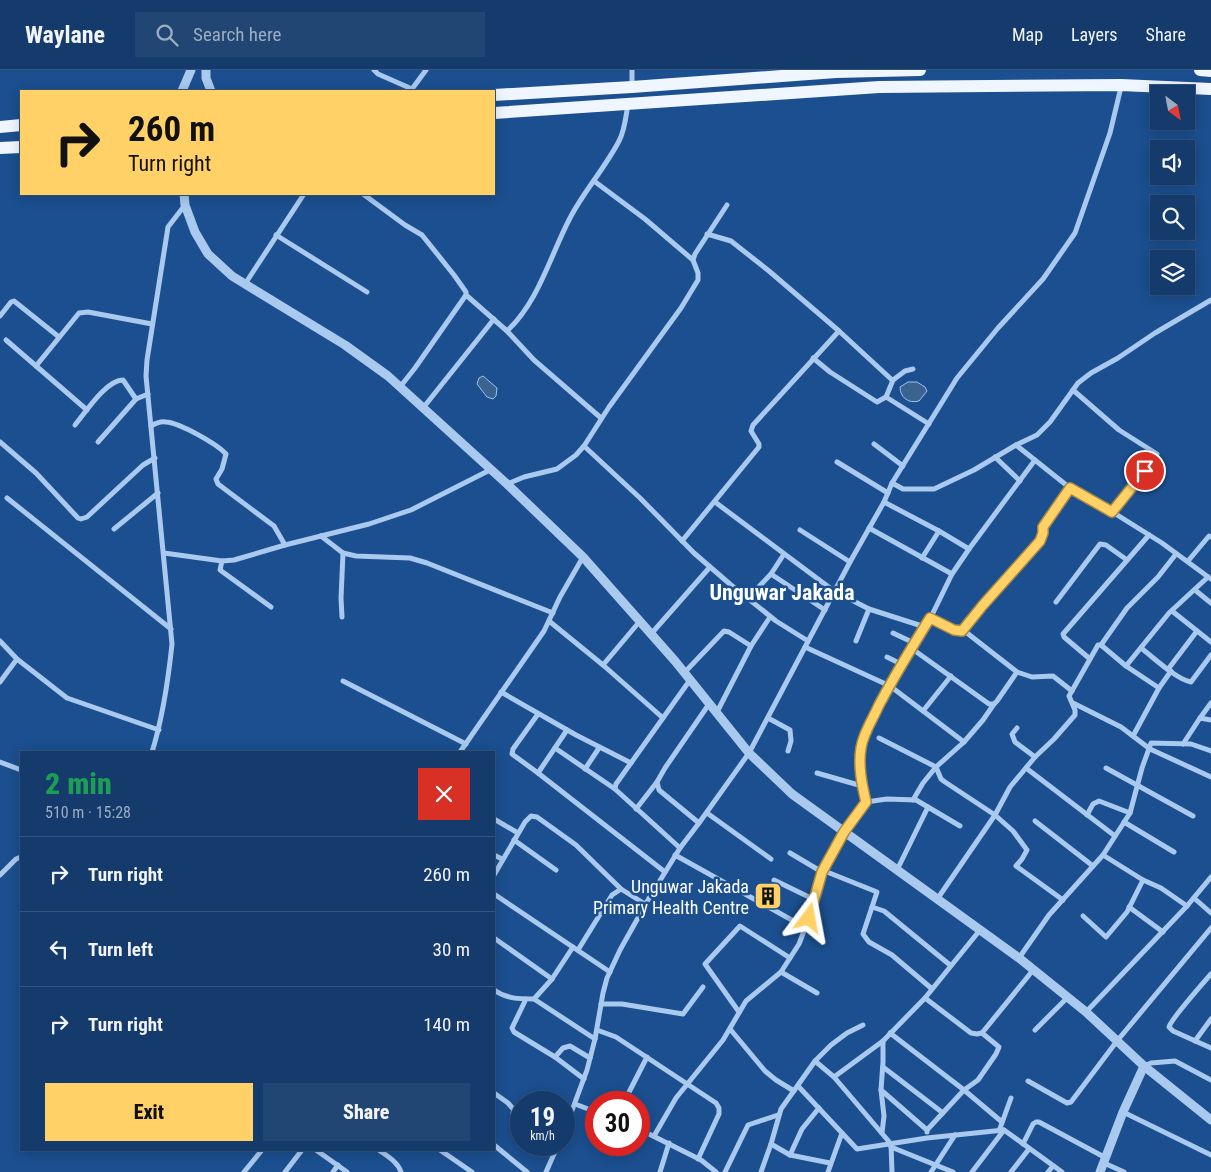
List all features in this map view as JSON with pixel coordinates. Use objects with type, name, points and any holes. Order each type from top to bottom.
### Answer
[{"type":"main road","points":[[495,95],[836,72],[920,70]]},
{"type":"main road","points":[[1200,70],[1211,71]]},
{"type":"main road","points":[[495,112],[879,87],[1121,85],[1211,89]]},
{"type":"main road","points":[[0,127],[20,125]]},
{"type":"main road","points":[[0,148],[20,146]]},
{"type":"street","points":[[182,90],[191,70]]},
{"type":"street","points":[[206,70],[206,78],[211,90]]},
{"type":"street","points":[[374,70],[378,74],[412,89],[426,70]]},
{"type":"street","points":[[632,70],[632,87]]},
{"type":"street","points":[[575,1101],[595,1039],[603,993],[620,950],[675,855],[749,754],[834,591],[884,502],[892,483],[957,378],[998,328],[1043,279],[1075,233],[1110,132],[1121,85]]},
{"type":"street","points":[[507,331],[525,310],[549,267],[568,221],[620,139],[629,103]]},
{"type":"street","points":[[507,484],[524,477],[557,469],[576,455],[657,343],[698,280],[698,273],[693,260],[645,219],[594,181]]},
{"type":"street","points":[[184,195],[185,205],[195,232],[208,254],[232,276],[344,345],[388,376],[507,484],[583,557],[651,634],[749,754],[792,794],[898,868],[1034,969],[1086,1012],[1144,1066],[1211,1120]]},
{"type":"street","points":[[245,284],[303,195]]},
{"type":"street","points":[[364,195],[422,235],[465,290],[466,295],[507,331],[534,360],[602,418]]},
{"type":"street","points":[[693,260],[727,204]]},
{"type":"street","points":[[152,751],[168,688],[172,644],[148,394],[147,360],[168,227],[185,205]]},
{"type":"street","points":[[708,234],[731,241],[769,270],[893,380]]},
{"type":"street","points":[[276,236],[367,292]]},
{"type":"street","points":[[400,387],[466,295]]},
{"type":"street","points":[[892,483],[903,489],[934,489],[974,470],[1037,435],[1050,422],[1078,383],[1155,333],[1211,300]]},
{"type":"street","points":[[1,312],[11,302],[14,302],[60,337]]},
{"type":"street","points":[[36,366],[79,313],[88,312],[152,324]]},
{"type":"street","points":[[423,408],[494,319]]},
{"type":"street","points":[[682,541],[759,447],[751,431],[753,425],[838,331]]},
{"type":"street","points":[[6,340],[87,410]]},
{"type":"street","points":[[813,358],[830,372],[877,402],[886,397],[893,380],[905,371],[913,369]]},
{"type":"street","points":[[75,425],[104,389],[120,380],[123,380],[136,399]]},
{"type":"street","points":[[1073,390],[1119,430],[1157,454],[1112,512]]},
{"type":"street","points":[[98,442],[136,399],[148,394]]},
{"type":"street","points":[[886,397],[929,424]]},
{"type":"street","points":[[151,426],[156,423],[166,422],[177,425],[219,447],[226,454],[222,469],[216,479],[218,484],[274,526],[285,545]]},
{"type":"street","points":[[0,442],[36,473],[81,519],[87,517],[143,465],[155,458]]},
{"type":"street","points":[[874,444],[903,466]]},
{"type":"street","points":[[1016,445],[1070,488],[1149,535],[1188,561],[1209,578],[1172,611],[1126,666]]},
{"type":"street","points":[[584,446],[710,567],[770,617],[808,641]]},
{"type":"street","points":[[996,458],[1020,481]]},
{"type":"street","points":[[866,802],[862,786],[861,748],[867,729],[901,664],[925,628],[952,574],[968,549],[1035,460]]},
{"type":"street","points":[[837,462],[888,493]]},
{"type":"street","points":[[164,553],[222,562],[234,560],[412,510],[490,470]]},
{"type":"street","points":[[962,631],[1040,541],[1043,527],[1070,488]]},
{"type":"street","points":[[114,528],[158,493]]},
{"type":"street","points":[[7,498],[171,628]]},
{"type":"street","points":[[715,502],[834,591],[869,610],[925,628]]},
{"type":"street","points":[[884,502],[939,531],[968,549]]},
{"type":"street","points":[[869,528],[952,574]]},
{"type":"street","points":[[800,530],[850,562]]},
{"type":"street","points":[[922,558],[939,531]]},
{"type":"street","points":[[1090,659],[1064,637],[1063,634],[1149,535]]},
{"type":"street","points":[[321,536],[343,553],[356,556],[410,558],[468,578],[553,612]]},
{"type":"street","points":[[1188,561],[1203,542],[1209,536],[1211,537]]},
{"type":"street","points":[[1056,602],[1100,544],[1106,545],[1127,560]]},
{"type":"street","points":[[342,617],[340,598],[343,553]]},
{"type":"street","points":[[747,599],[771,574],[784,554]]},
{"type":"street","points":[[938,898],[995,815],[1010,787],[1035,757],[1075,715],[1075,710],[1069,696],[1095,648],[1101,645],[1127,608],[1158,577],[1176,554]]},
{"type":"street","points":[[461,751],[549,621],[560,597],[583,557]]},
{"type":"street","points":[[222,562],[220,570],[271,607]]},
{"type":"street","points":[[651,634],[710,567]]},
{"type":"street","points":[[771,574],[825,610]]},
{"type":"street","points":[[1195,590],[1211,602]]},
{"type":"street","points":[[856,642],[869,610]]},
{"type":"street","points":[[1172,611],[1211,642]]},
{"type":"street","points":[[716,713],[751,646],[770,617]]},
{"type":"street","points":[[930,618],[954,630],[967,632],[1017,672],[1032,677],[1053,676],[1072,691]]},
{"type":"street","points":[[549,621],[663,718]]},
{"type":"street","points":[[603,665],[640,622]]},
{"type":"street","points":[[615,789],[616,784],[663,718],[687,677],[724,631],[729,632],[751,646]]},
{"type":"street","points":[[1133,736],[1159,688],[1197,631]]},
{"type":"street","points":[[893,633],[989,704],[994,704]]},
{"type":"street","points":[[0,641],[17,659],[67,698],[159,730]]},
{"type":"street","points":[[1101,645],[1126,666],[1159,688]]},
{"type":"street","points":[[805,647],[890,686],[964,742]]},
{"type":"street","points":[[1141,648],[1170,670],[1191,682],[1211,655]]},
{"type":"street","points":[[887,657],[901,664]]},
{"type":"street","points":[[0,682],[17,659]]},
{"type":"street","points":[[912,800],[931,772],[964,742],[984,720],[1017,672]]},
{"type":"street","points":[[923,711],[951,676]]},
{"type":"street","points":[[343,681],[466,744]]},
{"type":"street","points":[[501,692],[599,748],[631,763]]},
{"type":"street","points":[[1072,703],[1104,718],[1150,749],[1211,777]]},
{"type":"street","points":[[1183,744],[1211,703]]},
{"type":"street","points":[[636,809],[657,782],[709,704]]},
{"type":"street","points":[[538,714],[513,749],[512,754],[665,872]]},
{"type":"street","points":[[768,718],[790,730],[791,741],[788,751]]},
{"type":"street","points":[[1200,718],[1211,720]]},
{"type":"street","points":[[1017,728],[1012,734],[1015,742],[1035,757]]},
{"type":"street","points":[[538,773],[567,730]]},
{"type":"street","points":[[879,738],[936,767],[945,782],[995,815],[1013,831],[1027,850],[1022,860],[1016,866],[1063,900]]},
{"type":"street","points":[[1019,958],[1049,915],[1104,855],[1130,813],[1152,743],[1191,744],[1211,750]]},
{"type":"street","points":[[555,748],[615,789],[680,848]]},
{"type":"street","points":[[585,769],[599,748]]},
{"type":"street","points":[[0,762],[20,770]]},
{"type":"street","points":[[1026,768],[1115,836]]},
{"type":"street","points":[[1106,768],[1193,816]]},
{"type":"street","points":[[818,773],[862,786]]},
{"type":"street","points":[[657,782],[659,790],[699,824]]},
{"type":"street","points":[[654,1136],[676,1098],[708,1060],[752,994],[781,972],[799,944],[806,928],[822,871],[844,832],[866,802],[887,799],[916,800],[960,826]]},
{"type":"street","points":[[1087,815],[1093,804],[1100,801],[1130,813]]},
{"type":"street","points":[[898,868],[928,807]]},
{"type":"street","points":[[707,813],[771,859]]},
{"type":"street","points":[[495,873],[518,833],[531,816],[576,844],[621,889],[645,904]]},
{"type":"street","points":[[495,820],[518,833]]},
{"type":"street","points":[[1035,821],[1093,866]]},
{"type":"street","points":[[1124,822],[1174,852]]},
{"type":"street","points":[[514,840],[556,870]]},
{"type":"street","points":[[790,853],[822,871],[877,892],[863,934],[870,942],[892,955],[931,988]]},
{"type":"street","points":[[675,855],[806,928]]},
{"type":"street","points":[[1104,855],[1188,906]]},
{"type":"street","points":[[495,856],[502,859]]},
{"type":"street","points":[[0,875],[20,857]]},
{"type":"street","points":[[1086,1012],[1188,906],[1211,877]]},
{"type":"street","points":[[774,880],[813,899]]},
{"type":"street","points":[[1083,916],[1106,936],[1130,907],[1143,880]]},
{"type":"street","points":[[578,950],[612,895],[621,889]]},
{"type":"street","points":[[495,895],[610,972]]},
{"type":"street","points":[[1194,898],[1211,913]]},
{"type":"street","points":[[872,907],[884,911],[950,964]]},
{"type":"street","points":[[1130,907],[1163,932]]},
{"type":"street","points":[[739,1012],[705,964],[730,936],[740,926],[790,958]]},
{"type":"street","points":[[1028,1081],[1069,1103],[1117,1041],[1211,928]]},
{"type":"street","points":[[834,1077],[883,1041],[925,998],[950,964],[980,930]]},
{"type":"street","points":[[495,939],[552,979]]},
{"type":"street","points":[[534,999],[552,979],[572,946]]},
{"type":"street","points":[[925,998],[971,1033],[982,1033],[1034,969]]},
{"type":"street","points":[[781,972],[817,993]]},
{"type":"street","points":[[1210,977],[1170,1023],[1169,1027],[1172,1031],[1211,1048]]},
{"type":"street","points":[[601,1004],[622,1004],[683,1014],[703,987]]},
{"type":"street","points":[[495,991],[510,998],[534,999],[595,1039]]},
{"type":"street","points":[[1035,1030],[1068,997]]},
{"type":"street","points":[[526,999],[512,1028],[514,1032],[555,1057],[584,1078]]},
{"type":"street","points":[[1195,1041],[1211,1019]]},
{"type":"street","points":[[761,1172],[771,1144],[778,1115],[796,1088],[815,1061],[838,1038],[863,1025]]},
{"type":"street","points":[[730,1029],[765,1071],[776,1080],[796,1088],[819,1108],[857,1149],[891,1146],[927,1138],[1001,1130],[1062,1172]]},
{"type":"street","points":[[597,1030],[616,1037],[716,1103],[719,1108],[719,1114],[698,1159]]},
{"type":"street","points":[[890,1032],[1002,1122]]},
{"type":"street","points":[[927,1138],[927,1130],[964,1090],[978,1080],[996,1054],[999,1046],[982,1033]]},
{"type":"street","points":[[882,1133],[884,1116],[881,1090],[883,1041]]},
{"type":"street","points":[[555,1057],[563,1048],[570,1046],[590,1058]]},
{"type":"street","points":[[630,1091],[647,1057]]},
{"type":"street","points":[[815,1061],[834,1077],[882,1133],[891,1146],[892,1172]]},
{"type":"street","points":[[1103,1165],[1122,1112],[1144,1066],[1151,1063],[1175,1061],[1211,1080]]},
{"type":"street","points":[[883,1066],[943,1113]]},
{"type":"street","points":[[881,1090],[927,1130]]},
{"type":"street","points":[[495,1094],[510,1105]]},
{"type":"street","points":[[972,1172],[1001,1130],[1011,1098]]},
{"type":"street","points":[[790,1155],[802,1129],[819,1108]]},
{"type":"street","points":[[1122,1112],[1211,1155]]},
{"type":"street","points":[[725,1172],[748,1125],[778,1115]]},
{"type":"street","points":[[1023,1144],[1033,1124],[1039,1122],[1103,1165],[1124,1172]]},
{"type":"street","points":[[828,1172],[842,1133]]},
{"type":"street","points":[[650,1134],[698,1159],[716,1172]]},
{"type":"street","points":[[931,1172],[955,1135]]},
{"type":"street","points":[[660,1172],[668,1143]]},
{"type":"street","points":[[771,1144],[790,1155],[830,1163]]},
{"type":"street","points":[[495,1146],[527,1172]]},
{"type":"street","points":[[891,1146],[953,1172]]},
{"type":"street","points":[[1011,1172],[1029,1148]]},
{"type":"street","points":[[244,1172],[261,1151]]},
{"type":"street","points":[[285,1172],[301,1151]]},
{"type":"street","points":[[317,1151],[347,1172]]},
{"type":"street","points":[[380,1151],[394,1160],[401,1168],[401,1172]]},
{"type":"street","points":[[441,1151],[472,1172]]},
{"type":"street","points":[[546,1172],[553,1156]]},
{"type":"street","points":[[332,1172],[338,1165]]},
{"type":"street","points":[[1048,1172],[1053,1166]]},
{"type":"water","points":[[483,376],[497,388],[496,396],[493,399],[487,397],[477,384],[479,378]]},
{"type":"water","points":[[908,382],[917,382],[925,387],[927,391],[919,401],[908,401],[901,394],[900,387]]},
{"type":"place","name":"Unguwar Jakada Primary Health Centre","points":[[768,896]]},
{"type":"district","name":"Unguwar Jakada","points":[[782,592]]},
{"type":"route","points":[[809,918],[822,872],[844,832],[866,802],[861,782],[860,765],[861,748],[867,729],[904,660],[930,618],[954,630],[962,631],[1040,541],[1043,527],[1070,488],[1112,512],[1145,471]]}]
